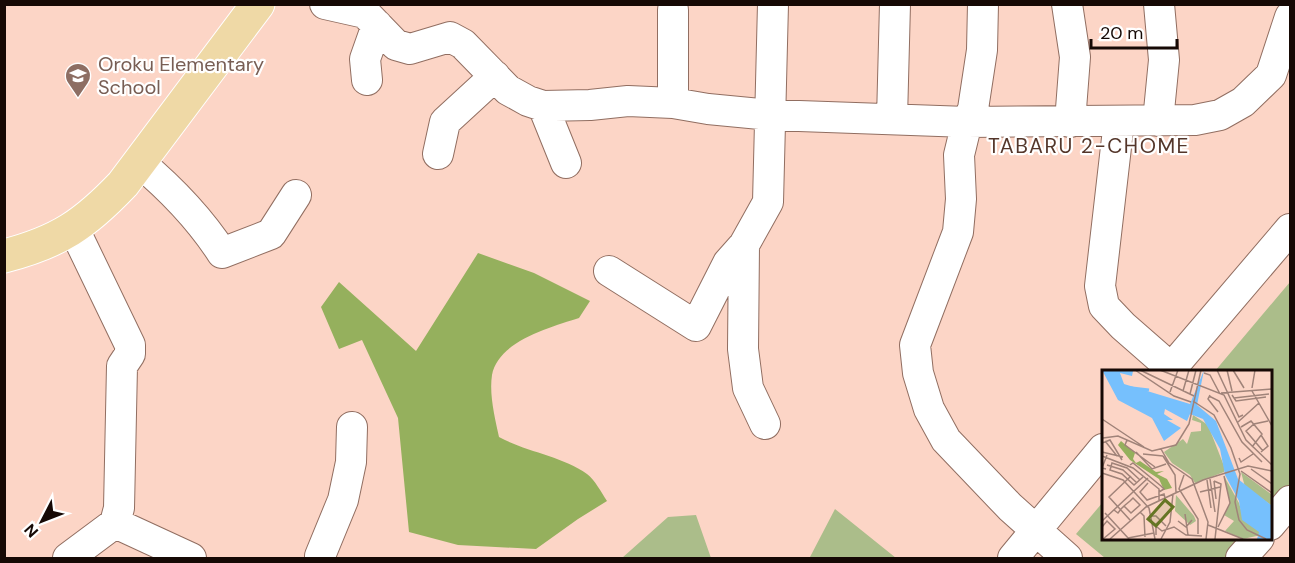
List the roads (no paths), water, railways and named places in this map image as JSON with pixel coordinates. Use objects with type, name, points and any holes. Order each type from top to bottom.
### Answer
[{"type":"main road","points":[[4,256],[46,242],[74,229],[105,202],[139,162],[258,4]]},
{"type":"street","points":[[325,4],[366,13],[396,45],[410,49],[450,37],[463,44],[508,90],[543,106],[628,101],[673,103],[771,115],[967,122],[1195,120],[1220,115],[1243,102],[1271,75],[1290,17]]},
{"type":"street","points":[[609,271],[696,326],[728,263],[744,245],[768,202],[773,4]]},
{"type":"street","points":[[892,119],[895,4]]},
{"type":"street","points":[[983,4],[982,50],[973,109],[958,154],[961,199],[958,232],[915,345],[918,373],[930,409],[946,440],[1035,531],[1067,558]]},
{"type":"street","points":[[1067,4],[1075,57],[1070,122]]},
{"type":"street","points":[[1158,121],[1164,60],[1159,4]]},
{"type":"street","points":[[673,10],[673,103]]},
{"type":"street","points":[[367,80],[364,59],[377,26]]},
{"type":"street","points":[[438,154],[445,122],[495,76]]},
{"type":"street","points":[[543,106],[566,163]]},
{"type":"street","points":[[1119,121],[1102,261],[1100,286],[1104,306],[1170,369],[1290,229]]},
{"type":"street","points":[[139,162],[212,236],[222,253],[271,234],[296,195]]},
{"type":"street","points":[[68,558],[115,523],[119,508],[122,366],[130,354],[130,345],[74,229]]},
{"type":"street","points":[[744,245],[743,349],[748,388],[765,424]]},
{"type":"street","points":[[321,558],[343,500],[351,462],[352,427]]},
{"type":"street","points":[[1013,558],[1102,450]]},
{"type":"street","points":[[1271,523],[1290,501]]},
{"type":"street","points":[[115,523],[191,558]]},
{"type":"street","points":[[1241,558],[1257,539]]},
{"type":"place","name":"Oroku Elementary School","points":[[78,99]]},
{"type":"district","name":"TABARU 2-CHOME","points":[[1089,146]]}]
